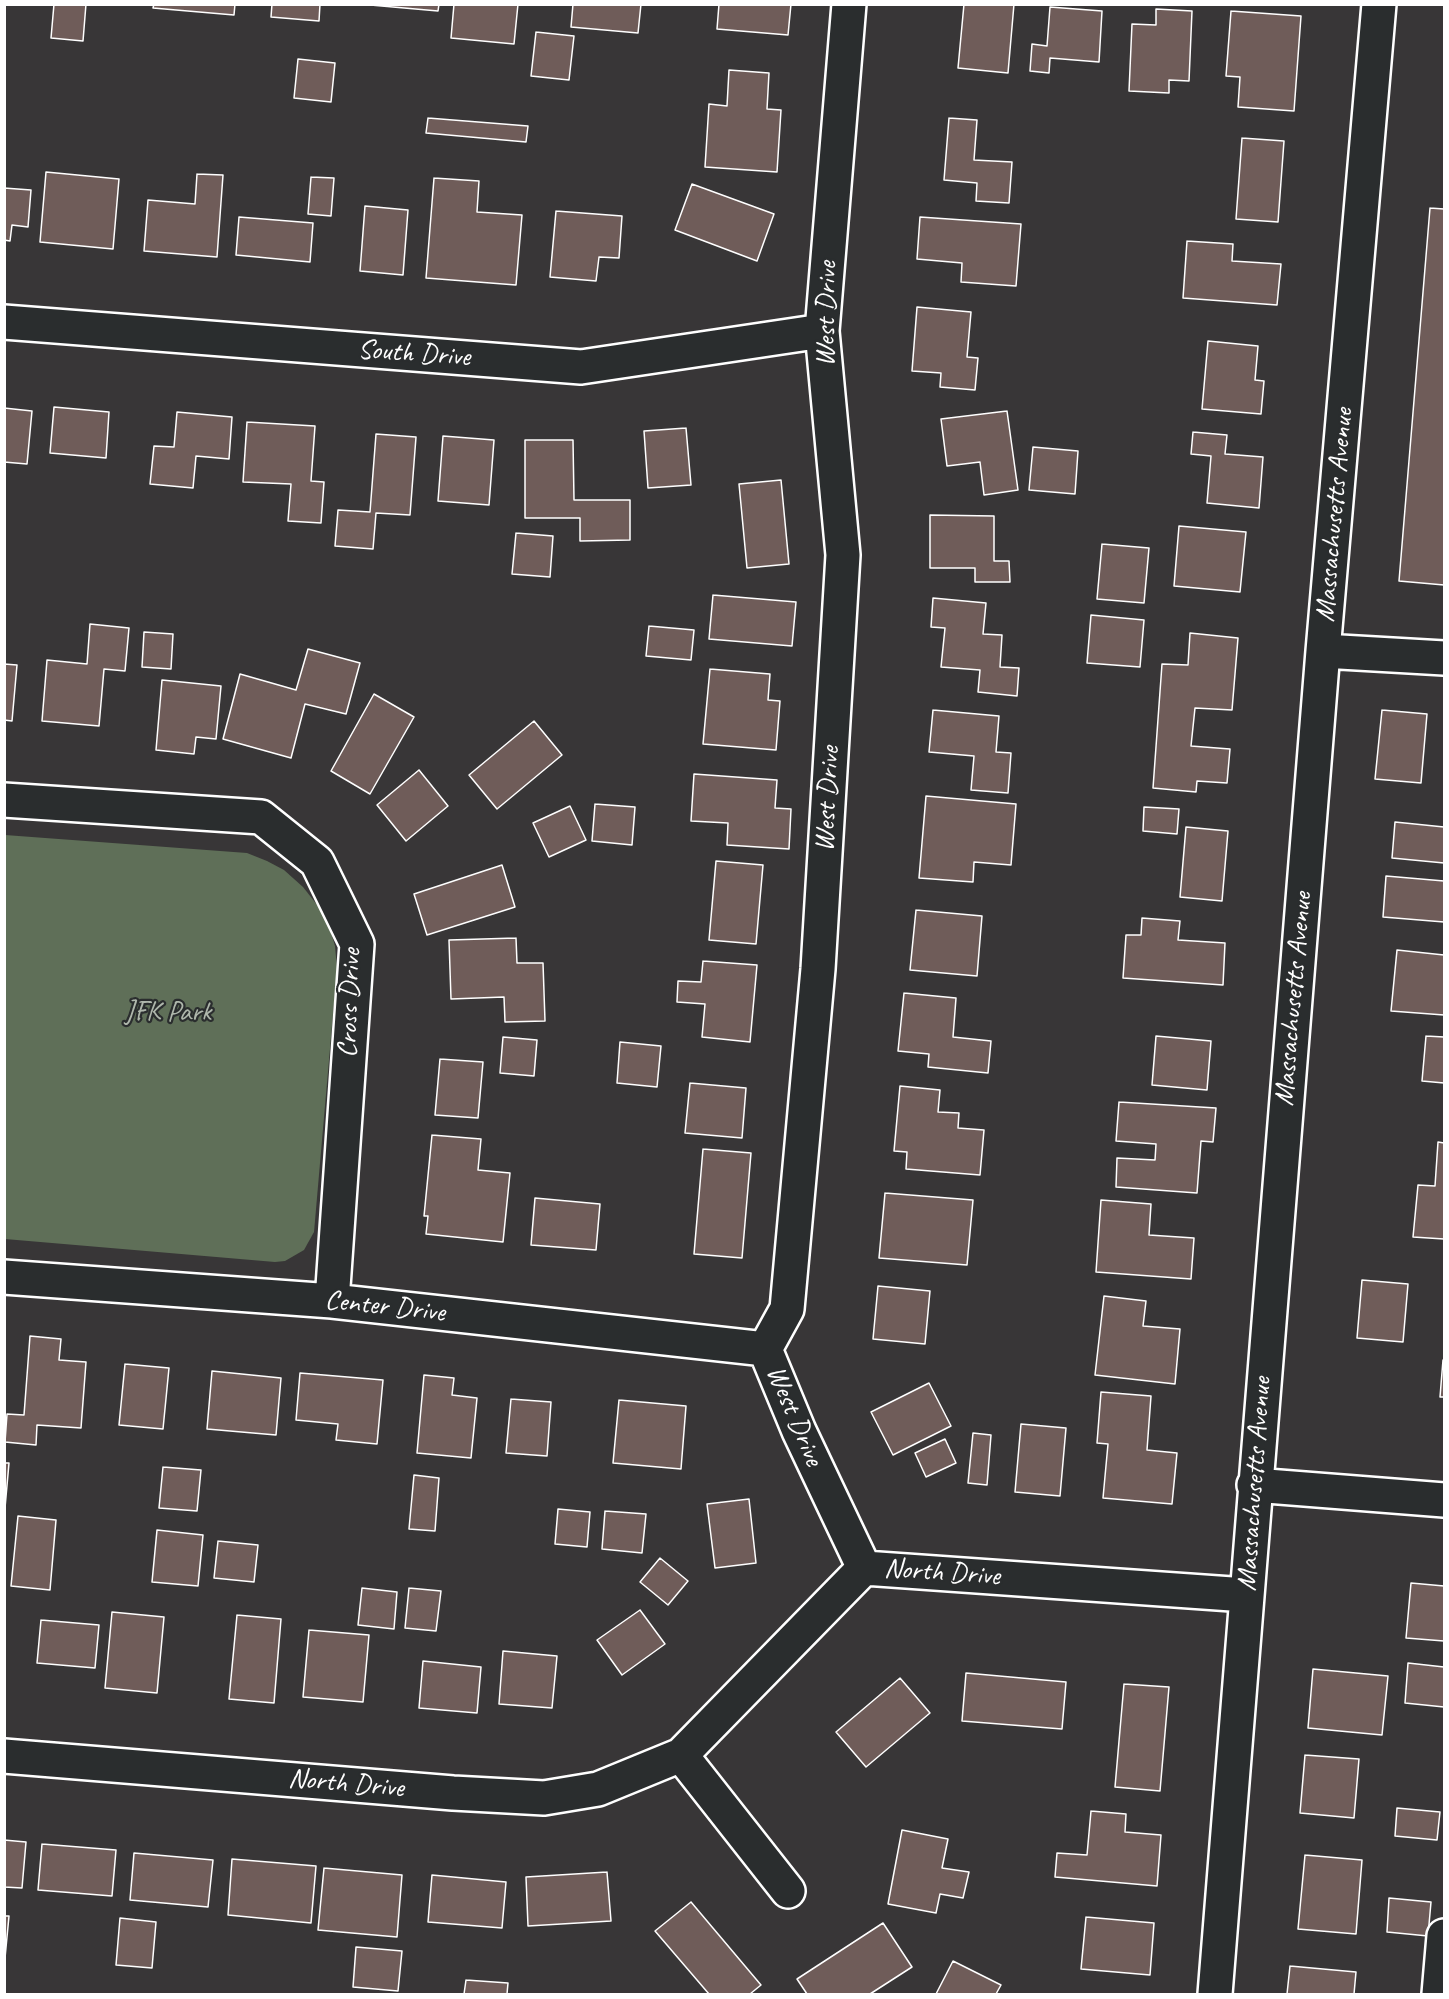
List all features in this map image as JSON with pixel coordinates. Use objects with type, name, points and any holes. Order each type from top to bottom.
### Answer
[{"type":"street","name":"West Drive","points":[[849,4],[822,331],[843,555],[818,969],[787,1309],[765,1349],[799,1431],[864,1568]]},
{"type":"street","name":"Massachusetts Avenue","points":[[1215,1995],[1254,1485],[1379,4]]},
{"type":"street","name":"South Drive","points":[[4,322],[581,367],[822,331]]},
{"type":"street","points":[[1323,651],[1444,658]]},
{"type":"street","name":"Cross Drive","points":[[4,800],[261,817],[317,862],[357,944],[332,1301]]},
{"type":"street","name":"Center Drive","points":[[4,1276],[332,1301],[765,1349]]},
{"type":"street","points":[[1254,1485],[1444,1500]]},
{"type":"street","name":"North Drive","points":[[4,1756],[453,1793],[544,1798],[598,1789],[681,1755],[864,1568],[1246,1595]]},
{"type":"street","points":[[681,1755],[788,1891]]},
{"type":"street","points":[[1439,1995],[1444,1936]]},
{"type":"green space","name":"JFK Park","points":[[5,835],[247,853],[284,870],[303,887],[318,906],[329,926],[335,946],[337,968],[314,1232],[304,1250],[285,1261],[275,1262],[5,1239]]},
{"type":"building","points":[[54,4],[86,4],[83,41],[51,38]]},
{"type":"building","points":[[154,4],[235,4],[234,15],[153,8]]},
{"type":"building","points":[[272,4],[320,4],[319,21],[271,17]]},
{"type":"building","points":[[359,4],[439,4],[438,11]]},
{"type":"building","points":[[454,4],[518,4],[514,44],[451,38]]},
{"type":"building","points":[[573,4],[641,4],[638,33],[571,27]]},
{"type":"building","points":[[719,4],[791,4],[788,35],[717,29]]},
{"type":"building","points":[[964,4],[1014,4],[1008,73],[958,68]]},
{"type":"building","points":[[1050,7],[1102,11],[1099,62],[1050,58],[1049,73],[1030,71],[1032,44],[1047,46]]},
{"type":"building","points":[[1156,9],[1192,11],[1189,81],[1169,80],[1169,93],[1129,91],[1132,24],[1156,25]]},
{"type":"building","points":[[1231,11],[1301,16],[1294,111],[1238,107],[1240,77],[1226,76]]},
{"type":"building","points":[[536,32],[574,36],[569,80],[531,76]]},
{"type":"building","points":[[298,59],[335,63],[331,102],[294,98]]},
{"type":"building","points":[[729,70],[769,73],[767,109],[781,110],[777,172],[705,167],[709,104],[727,106]]},
{"type":"building","points":[[428,118],[528,126],[526,142],[426,133]]},
{"type":"building","points":[[949,118],[977,120],[974,160],[1012,162],[1009,203],[976,201],[977,183],[944,180]]},
{"type":"building","points":[[1242,138],[1284,141],[1278,222],[1236,219]]},
{"type":"building","points":[[46,172],[119,179],[113,249],[40,242]]},
{"type":"building","points":[[197,174],[223,175],[217,257],[144,251],[148,200],[195,204]]},
{"type":"building","points":[[311,177],[334,178],[331,216],[308,214]]},
{"type":"building","points":[[434,178],[479,181],[477,212],[522,215],[516,285],[426,278]]},
{"type":"building","points":[[692,184],[774,214],[757,261],[675,230]]},
{"type":"building","points":[[4,188],[31,190],[28,227],[12,225],[10,241],[4,240]]},
{"type":"building","points":[[365,206],[408,210],[403,275],[360,271]]},
{"type":"building","points":[[1430,208],[1444,209],[1444,585],[1399,581]]},
{"type":"building","points":[[556,211],[622,216],[619,258],[599,257],[596,281],[550,277]]},
{"type":"building","points":[[239,217],[313,223],[310,262],[236,255]]},
{"type":"building","points":[[920,217],[1021,224],[1016,286],[961,282],[962,263],[917,259]]},
{"type":"building","points":[[1187,241],[1233,244],[1232,261],[1281,264],[1277,305],[1183,298]]},
{"type":"building","points":[[917,307],[971,312],[967,357],[978,358],[975,390],[940,387],[941,373],[912,371]]},
{"type":"building","points":[[1208,341],[1258,346],[1255,380],[1264,381],[1261,414],[1202,409]]},
{"type":"building","points":[[54,407],[109,412],[106,458],[50,453]]},
{"type":"building","points":[[4,408],[32,411],[27,464],[4,462]]},
{"type":"building","points":[[1007,411],[1018,490],[984,495],[980,462],[947,466],[941,419]]},
{"type":"building","points":[[177,412],[232,417],[229,459],[196,456],[193,488],[150,484],[154,446],[174,447]]},
{"type":"building","points":[[247,422],[315,426],[311,481],[324,482],[321,523],[288,521],[291,484],[243,482]]},
{"type":"building","points":[[686,428],[691,485],[648,488],[644,431]]},
{"type":"building","points":[[1193,432],[1227,435],[1225,454],[1263,457],[1259,508],[1207,503],[1211,456],[1191,454]]},
{"type":"building","points":[[376,434],[416,437],[410,515],[376,513],[373,549],[335,546],[338,510],[370,512]]},
{"type":"building","points":[[443,436],[494,440],[489,505],[438,501]]},
{"type":"building","points":[[525,440],[573,440],[574,500],[630,500],[630,540],[580,541],[580,518],[525,518]]},
{"type":"building","points":[[1033,447],[1078,451],[1075,494],[1029,490]]},
{"type":"building","points":[[781,480],[789,564],[747,568],[739,484]]},
{"type":"building","points":[[930,515],[994,516],[994,561],[1009,561],[1010,582],[975,582],[975,568],[930,568]]},
{"type":"building","points":[[1179,526],[1246,532],[1240,592],[1174,586]]},
{"type":"building","points":[[516,533],[553,536],[550,577],[512,574]]},
{"type":"building","points":[[1102,544],[1149,548],[1144,603],[1097,599]]},
{"type":"building","points":[[713,595],[796,602],[792,646],[709,639]]},
{"type":"building","points":[[933,598],[986,603],[983,634],[1002,635],[1000,667],[1019,668],[1017,696],[978,692],[980,670],[941,667],[945,628],[931,627]]},
{"type":"building","points":[[1091,615],[1144,620],[1140,667],[1087,663]]},
{"type":"building","points":[[90,624],[129,628],[125,671],[104,669],[99,726],[42,721],[47,660],[87,664]]},
{"type":"building","points":[[649,626],[694,630],[691,660],[646,656]]},
{"type":"building","points":[[144,632],[173,634],[171,669],[142,667]]},
{"type":"building","points":[[1190,633],[1238,638],[1232,710],[1195,708],[1191,746],[1230,749],[1227,783],[1197,781],[1196,792],[1153,788],[1162,664],[1188,665]]},
{"type":"building","points":[[308,649],[360,663],[346,714],[305,704],[291,758],[223,739],[240,674],[296,690]]},
{"type":"building","points":[[4,664],[17,665],[12,721],[4,720]]},
{"type":"building","points":[[710,669],[770,674],[768,700],[780,701],[776,750],[703,744]]},
{"type":"building","points":[[162,680],[221,686],[216,739],[196,737],[194,754],[156,750]]},
{"type":"building","points":[[374,694],[414,717],[370,794],[331,771]]},
{"type":"building","points":[[933,710],[999,716],[996,752],[1011,753],[1008,793],[971,790],[974,756],[929,752]]},
{"type":"building","points":[[1382,710],[1427,714],[1421,783],[1375,779]]},
{"type":"building","points":[[534,721],[562,755],[497,809],[469,775]]},
{"type":"building","points":[[419,770],[448,806],[406,841],[377,805]]},
{"type":"building","points":[[694,774],[777,780],[775,808],[791,809],[789,849],[727,845],[728,823],[691,821]]},
{"type":"building","points":[[926,796],[1016,804],[1011,865],[974,862],[973,882],[919,878]]},
{"type":"building","points":[[595,804],[635,807],[632,845],[592,841]]},
{"type":"building","points":[[570,806],[586,840],[549,857],[533,823]]},
{"type":"building","points":[[1144,807],[1179,809],[1177,834],[1143,831]]},
{"type":"building","points":[[1395,822],[1444,827],[1444,863],[1392,858]]},
{"type":"building","points":[[1186,827],[1228,831],[1222,901],[1180,897]]},
{"type":"building","points":[[716,861],[763,865],[756,944],[709,940]]},
{"type":"building","points":[[502,865],[515,907],[427,935],[414,894]]},
{"type":"building","points":[[1386,876],[1444,881],[1444,922],[1383,917]]},
{"type":"building","points":[[916,910],[982,916],[977,976],[910,970]]},
{"type":"building","points":[[1142,918],[1180,921],[1178,940],[1225,943],[1223,985],[1123,978],[1126,935],[1141,935]]},
{"type":"building","points":[[516,938],[517,963],[543,963],[545,1021],[505,1022],[504,997],[451,999],[449,940]]},
{"type":"building","points":[[1397,950],[1444,955],[1444,1015],[1391,1011]]},
{"type":"building","points":[[703,961],[757,965],[750,1042],[702,1037],[705,1004],[677,1002],[678,981],[701,982]]},
{"type":"building","points":[[904,993],[956,998],[953,1037],[991,1041],[988,1073],[928,1067],[929,1054],[898,1051]]},
{"type":"building","points":[[1156,1036],[1211,1041],[1207,1090],[1152,1085]]},
{"type":"building","points":[[1426,1036],[1444,1037],[1444,1083],[1422,1081]]},
{"type":"building","points":[[503,1037],[537,1040],[534,1076],[500,1073]]},
{"type":"building","points":[[620,1042],[661,1046],[657,1087],[617,1083]]},
{"type":"building","points":[[440,1059],[483,1062],[478,1118],[435,1115]]},
{"type":"building","points":[[690,1083],[746,1088],[742,1138],[685,1133]]},
{"type":"building","points":[[900,1086],[940,1090],[938,1112],[959,1113],[958,1128],[984,1130],[980,1175],[906,1169],[907,1152],[894,1151]]},
{"type":"building","points":[[1119,1102],[1216,1108],[1213,1142],[1201,1141],[1197,1193],[1116,1187],[1117,1158],[1155,1160],[1156,1144],[1116,1141]]},
{"type":"building","points":[[432,1135],[481,1139],[478,1170],[510,1173],[503,1242],[426,1234],[428,1216],[424,1216]]},
{"type":"building","points":[[1438,1142],[1444,1143],[1444,1239],[1413,1237],[1418,1185],[1435,1186]]},
{"type":"building","points":[[703,1149],[751,1153],[742,1258],[694,1254]]},
{"type":"building","points":[[885,1193],[973,1200],[967,1265],[879,1258]]},
{"type":"building","points":[[535,1198],[600,1204],[596,1250],[531,1245]]},
{"type":"building","points":[[1101,1200],[1151,1204],[1149,1235],[1194,1238],[1191,1279],[1096,1272]]},
{"type":"building","points":[[1362,1280],[1408,1284],[1403,1342],[1357,1338]]},
{"type":"building","points":[[878,1286],[930,1291],[925,1344],[873,1339]]},
{"type":"building","points":[[1104,1296],[1146,1301],[1143,1326],[1180,1329],[1175,1384],[1095,1375]]},
{"type":"building","points":[[30,1336],[61,1339],[59,1360],[86,1362],[81,1428],[37,1425],[36,1445],[5,1442],[7,1414],[24,1415]]},
{"type":"building","points":[[1443,1360],[1444,1397],[1440,1397]]},
{"type":"building","points":[[125,1364],[169,1368],[163,1429],[119,1425]]},
{"type":"building","points":[[212,1371],[281,1378],[276,1435],[207,1429]]},
{"type":"building","points":[[300,1373],[383,1380],[377,1444],[336,1440],[338,1424],[296,1420]]},
{"type":"building","points":[[424,1375],[454,1378],[452,1395],[477,1398],[471,1458],[417,1453]]},
{"type":"building","points":[[929,1383],[951,1426],[893,1455],[871,1412]]},
{"type":"building","points":[[1101,1392],[1151,1396],[1147,1450],[1177,1453],[1172,1504],[1103,1498],[1108,1444],[1097,1443]]},
{"type":"building","points":[[511,1399],[551,1402],[547,1456],[506,1453]]},
{"type":"building","points":[[619,1400],[686,1406],[681,1469],[613,1463]]},
{"type":"building","points":[[1021,1424],[1066,1428],[1060,1496],[1015,1492]]},
{"type":"building","points":[[973,1433],[991,1435],[987,1485],[968,1483]]},
{"type":"building","points":[[945,1439],[956,1463],[926,1477],[915,1453]]},
{"type":"building","points":[[4,1463],[9,1463],[5,1508],[4,1508]]},
{"type":"building","points":[[163,1467],[201,1470],[197,1511],[159,1508]]},
{"type":"building","points":[[414,1475],[439,1478],[435,1531],[409,1529]]},
{"type":"building","points":[[749,1499],[756,1563],[715,1568],[707,1504]]},
{"type":"building","points":[[558,1509],[590,1512],[587,1547],[555,1544]]},
{"type":"building","points":[[605,1511],[646,1514],[642,1553],[602,1549]]},
{"type":"building","points":[[18,1516],[56,1520],[50,1590],[11,1586]]},
{"type":"building","points":[[157,1530],[203,1535],[198,1586],[152,1582]]},
{"type":"building","points":[[218,1541],[258,1545],[254,1582],[214,1578]]},
{"type":"building","points":[[660,1558],[688,1581],[668,1605],[640,1582]]},
{"type":"building","points":[[1411,1583],[1444,1586],[1444,1641],[1406,1638]]},
{"type":"building","points":[[362,1588],[397,1592],[394,1629],[358,1625]]},
{"type":"building","points":[[409,1588],[441,1591],[436,1631],[405,1628]]},
{"type":"building","points":[[640,1610],[665,1644],[622,1675],[597,1640]]},
{"type":"building","points":[[112,1612],[164,1617],[157,1693],[105,1688]]},
{"type":"building","points":[[237,1615],[281,1619],[274,1703],[229,1699]]},
{"type":"building","points":[[41,1620],[99,1625],[95,1668],[37,1663]]},
{"type":"building","points":[[309,1630],[369,1635],[363,1702],[303,1697]]},
{"type":"building","points":[[503,1651],[557,1656],[552,1708],[499,1704]]},
{"type":"building","points":[[423,1661],[481,1667],[477,1713],[419,1708]]},
{"type":"building","points":[[1408,1663],[1444,1667],[1444,1707],[1405,1703]]},
{"type":"building","points":[[1313,1669],[1388,1676],[1382,1735],[1308,1728]]},
{"type":"building","points":[[966,1673],[1066,1682],[1062,1729],[962,1721]]},
{"type":"building","points":[[900,1678],[930,1713],[866,1767],[836,1732]]},
{"type":"building","points":[[1124,1684],[1169,1687],[1160,1791],[1115,1787]]},
{"type":"building","points":[[1305,1755],[1359,1759],[1354,1818],[1300,1813]]},
{"type":"building","points":[[1397,1808],[1440,1812],[1437,1840],[1395,1836]]},
{"type":"building","points":[[1091,1811],[1126,1814],[1125,1832],[1161,1835],[1157,1886],[1055,1877],[1057,1853],[1087,1855]]},
{"type":"building","points":[[902,1830],[948,1839],[942,1868],[969,1872],[963,1898],[940,1894],[936,1913],[888,1904]]},
{"type":"building","points":[[4,1840],[26,1842],[22,1888],[4,1887]]},
{"type":"building","points":[[42,1844],[116,1850],[112,1896],[38,1890]]},
{"type":"building","points":[[134,1853],[213,1860],[208,1907],[130,1900]]},
{"type":"building","points":[[1305,1855],[1362,1860],[1356,1934],[1298,1929]]},
{"type":"building","points":[[232,1859],[316,1866],[311,1923],[228,1915]]},
{"type":"building","points":[[324,1868],[402,1875],[397,1937],[318,1930]]},
{"type":"building","points":[[607,1872],[611,1921],[528,1926],[526,1877]]},
{"type":"building","points":[[432,1875],[506,1882],[502,1928],[428,1922]]},
{"type":"building","points":[[1389,1898],[1431,1902],[1428,1936],[1387,1932]]},
{"type":"building","points":[[691,1902],[761,1985],[750,1994],[709,1994],[655,1931]]},
{"type":"building","points":[[4,1916],[9,1916],[5,1958],[4,1958]]},
{"type":"building","points":[[1086,1917],[1154,1923],[1150,1975],[1081,1969]]},
{"type":"building","points":[[120,1918],[156,1922],[152,1968],[116,1965]]},
{"type":"building","points":[[883,1923],[912,1967],[870,1994],[807,1994],[797,1979]]},
{"type":"building","points":[[356,1947],[402,1951],[398,1991],[353,1987]]},
{"type":"building","points":[[953,1961],[1001,1985],[996,1994],[936,1994]]},
{"type":"building","points":[[1290,1966],[1356,1972],[1354,1994],[1287,1994]]},
{"type":"building","points":[[466,1980],[508,1983],[507,1994],[464,1994]]}]
